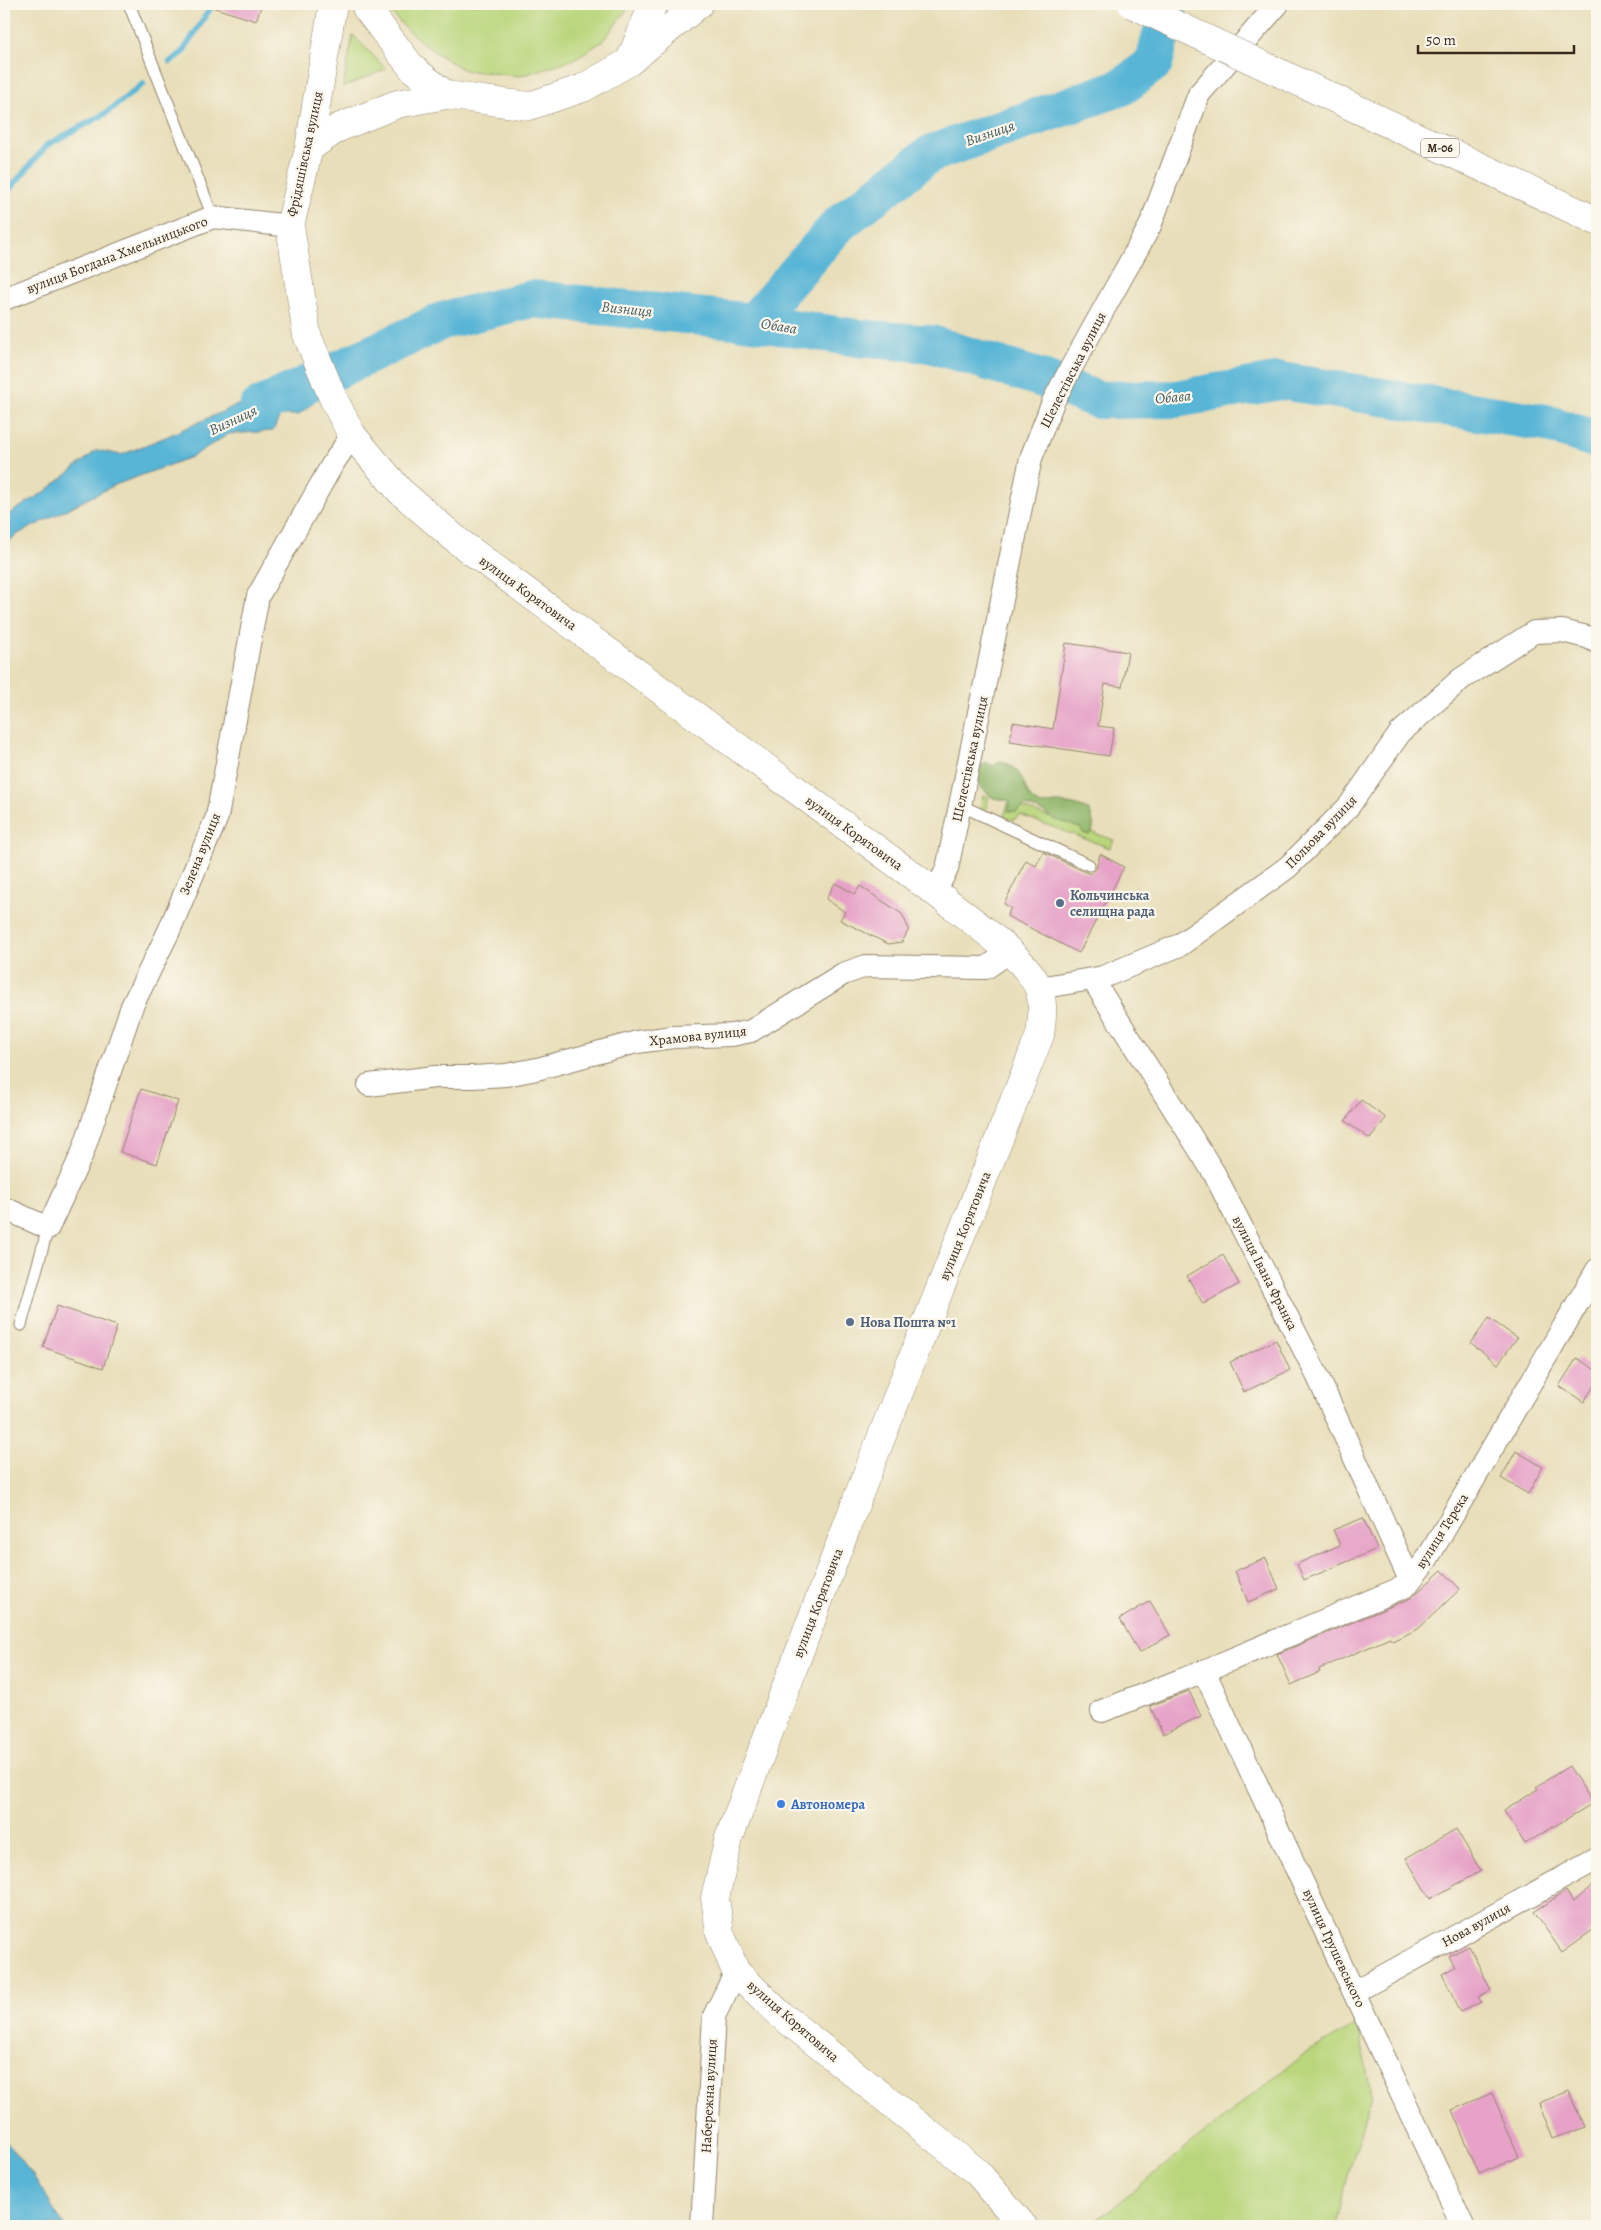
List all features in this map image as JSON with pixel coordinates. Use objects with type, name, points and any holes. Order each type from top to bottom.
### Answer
[{"type":"main road","name":"Фрідяшівська вулиця","points":[[333,4],[309,148],[290,226],[307,335],[333,398]]},
{"type":"main road","points":[[365,4],[413,69],[446,95]]},
{"type":"main road","points":[[629,62],[654,4]]},
{"type":"main road","points":[[309,148],[338,128],[397,104],[446,95],[529,106],[583,88],[629,62],[699,4]]},
{"type":"main road","name":"М-06","points":[[1132,4],[1597,221]]},
{"type":"main road","name":"вулиця Корятовича","points":[[333,398],[352,435],[400,491],[459,542],[935,892],[1009,952],[1026,969],[1039,988],[1043,1014],[1040,1035],[859,1494],[728,1838],[715,1898],[720,1933],[736,1972],[782,2015],[977,2172],[1023,2226]]},
{"type":"street","name":"Шелестівська вулиця","points":[[935,892],[947,870],[1031,458],[1053,402],[1070,368],[1150,226],[1199,94],[1278,4]]},
{"type":"street","name":"вулиця Богдана Хмельницького","points":[[4,299],[213,217],[290,226]]},
{"type":"street","name":"Зелена вулиця","points":[[48,1228],[82,1154],[132,1006],[168,933],[217,817],[258,596],[332,466],[352,435]]},
{"type":"street","name":"Польова вулиця","points":[[1039,988],[1103,977],[1180,945],[1288,867],[1349,806],[1400,734],[1461,679],[1534,632],[1562,631],[1587,636],[1597,642]]},
{"type":"street","name":"Храмова вулиця","points":[[368,1086],[434,1077],[473,1078],[506,1075],[545,1067],[638,1042],[672,1037],[752,1031],[842,974],[866,966],[986,968],[1009,952]]},
{"type":"street","name":"вулиця Івана Франка","points":[[1093,980],[1214,1172],[1317,1375],[1410,1580]]},
{"type":"street","points":[[4,1208],[48,1228]]},
{"type":"street","name":"вулиця Терека","points":[[1102,1711],[1204,1671],[1406,1586],[1427,1559],[1597,1270]]},
{"type":"street","name":"вулиця Грушевського","points":[[1204,1671],[1463,2226]]},
{"type":"street","name":"Нова вулиця","points":[[1354,1992],[1597,1859]]},
{"type":"street","name":"Набережна вулиця","points":[[702,2226],[714,2016],[736,1972]]},
{"type":"lane","points":[[129,4],[213,217]]},
{"type":"lane","points":[[960,805],[1090,865]]},
{"type":"lane","points":[[21,1325],[48,1228]]},
{"type":"green space","points":[[384,4],[631,4],[602,42],[572,60],[520,76],[464,70],[433,51],[406,29]]},
{"type":"green space","points":[[353,35],[386,69],[343,87]]},
{"type":"green space","points":[[1001,761],[1010,765],[1021,776],[1028,794],[1037,803],[1044,805],[1065,804],[1078,806],[1090,811],[1093,830],[1089,835],[1083,833],[1080,828],[1053,819],[1041,811],[1025,806],[1017,812],[1008,811],[1010,801],[993,798],[976,783],[976,773],[980,766],[987,763],[993,766]]},
{"type":"green space","points":[[983,795],[989,797],[985,811],[1004,817],[1008,803],[1114,840],[1110,848],[1020,815],[1013,820],[980,811]]},
{"type":"green space","points":[[1358,2023],[1371,2094],[1349,2170],[1336,2226],[1089,2226],[1301,2056]]},
{"type":"water","points":[[300,377],[313,403],[298,415],[280,415],[273,431],[229,434],[191,457],[115,485],[18,534],[4,544],[4,517],[46,491],[97,450],[121,455]]},
{"type":"water","points":[[4,2139],[34,2177],[64,2226],[4,2226]]},
{"type":"building","points":[[212,4],[262,4],[256,21],[212,7]]},
{"type":"building","points":[[1066,643],[1128,652],[1122,687],[1105,684],[1098,726],[1114,728],[1109,756],[1010,741],[1013,722],[1053,729]]},
{"type":"building","name":"Кольчинська селищна рада","points":[[1043,852],[1090,874],[1096,869],[1100,854],[1124,867],[1079,953],[1007,916],[1011,908],[1004,904],[1026,860],[1036,866]]},
{"type":"building","points":[[835,883],[855,894],[860,886],[902,914],[909,929],[902,942],[888,944],[840,920],[845,912],[826,899]]},
{"type":"building","points":[[141,1089],[178,1101],[157,1164],[120,1152]]},
{"type":"building","points":[[1361,1100],[1386,1118],[1370,1139],[1345,1121]]},
{"type":"building","points":[[1223,1255],[1239,1284],[1203,1304],[1187,1276]]},
{"type":"building","points":[[57,1306],[117,1326],[103,1368],[43,1347]]},
{"type":"building","points":[[1489,1318],[1517,1338],[1498,1364],[1471,1343]]},
{"type":"building","points":[[1276,1340],[1290,1370],[1244,1392],[1230,1362]]},
{"type":"building","points":[[1577,1358],[1597,1371],[1597,1381],[1584,1402],[1559,1386]]},
{"type":"building","points":[[1516,1451],[1543,1467],[1528,1494],[1501,1478]]},
{"type":"building","points":[[1363,1518],[1377,1549],[1304,1580],[1297,1564],[1340,1545],[1333,1530]]},
{"type":"building","points":[[1266,1558],[1279,1589],[1248,1602],[1235,1571]]},
{"type":"building","points":[[1442,1570],[1460,1589],[1418,1629],[1392,1641],[1390,1638],[1319,1669],[1320,1672],[1291,1685],[1277,1654],[1411,1598]]},
{"type":"building","points":[[1150,1601],[1170,1635],[1139,1653],[1120,1619]]},
{"type":"building","points":[[1189,1691],[1201,1716],[1163,1734],[1150,1706]]},
{"type":"building","points":[[1569,1766],[1593,1803],[1525,1844],[1504,1811],[1538,1789],[1536,1787]]},
{"type":"building","points":[[1456,1829],[1481,1871],[1430,1899],[1406,1858]]},
{"type":"building","points":[[1597,1881],[1597,1927],[1562,1952],[1534,1912],[1566,1891],[1573,1902]]},
{"type":"building","points":[[1469,1946],[1491,1990],[1478,1997],[1481,2002],[1461,2012],[1442,1974],[1455,1967],[1449,1956]]},
{"type":"building","points":[[1569,2091],[1584,2127],[1553,2139],[1539,2103]]},
{"type":"building","points":[[1492,2093],[1519,2157],[1479,2174],[1452,2110]]},
{"type":"waterway","points":[[170,62],[182,53],[213,4]]},
{"type":"waterway","name":"Визниця","points":[[258,407],[442,321],[532,299],[753,322],[839,224],[930,154],[1122,87],[1154,63],[1169,4]]},
{"type":"waterway","points":[[4,196],[47,145],[105,114],[143,84]]},
{"type":"waterway","name":"Обава","points":[[753,322],[857,338],[931,344],[1040,378],[1098,400],[1176,399],[1281,381],[1546,423],[1597,440]]},
{"type":"place","name":"Кольчинська селищна рада","points":[[1060,903]]},
{"type":"place","name":"Нова Пошта №1","points":[[850,1322]]},
{"type":"place","name":"Автономера","points":[[781,1804]]}]
